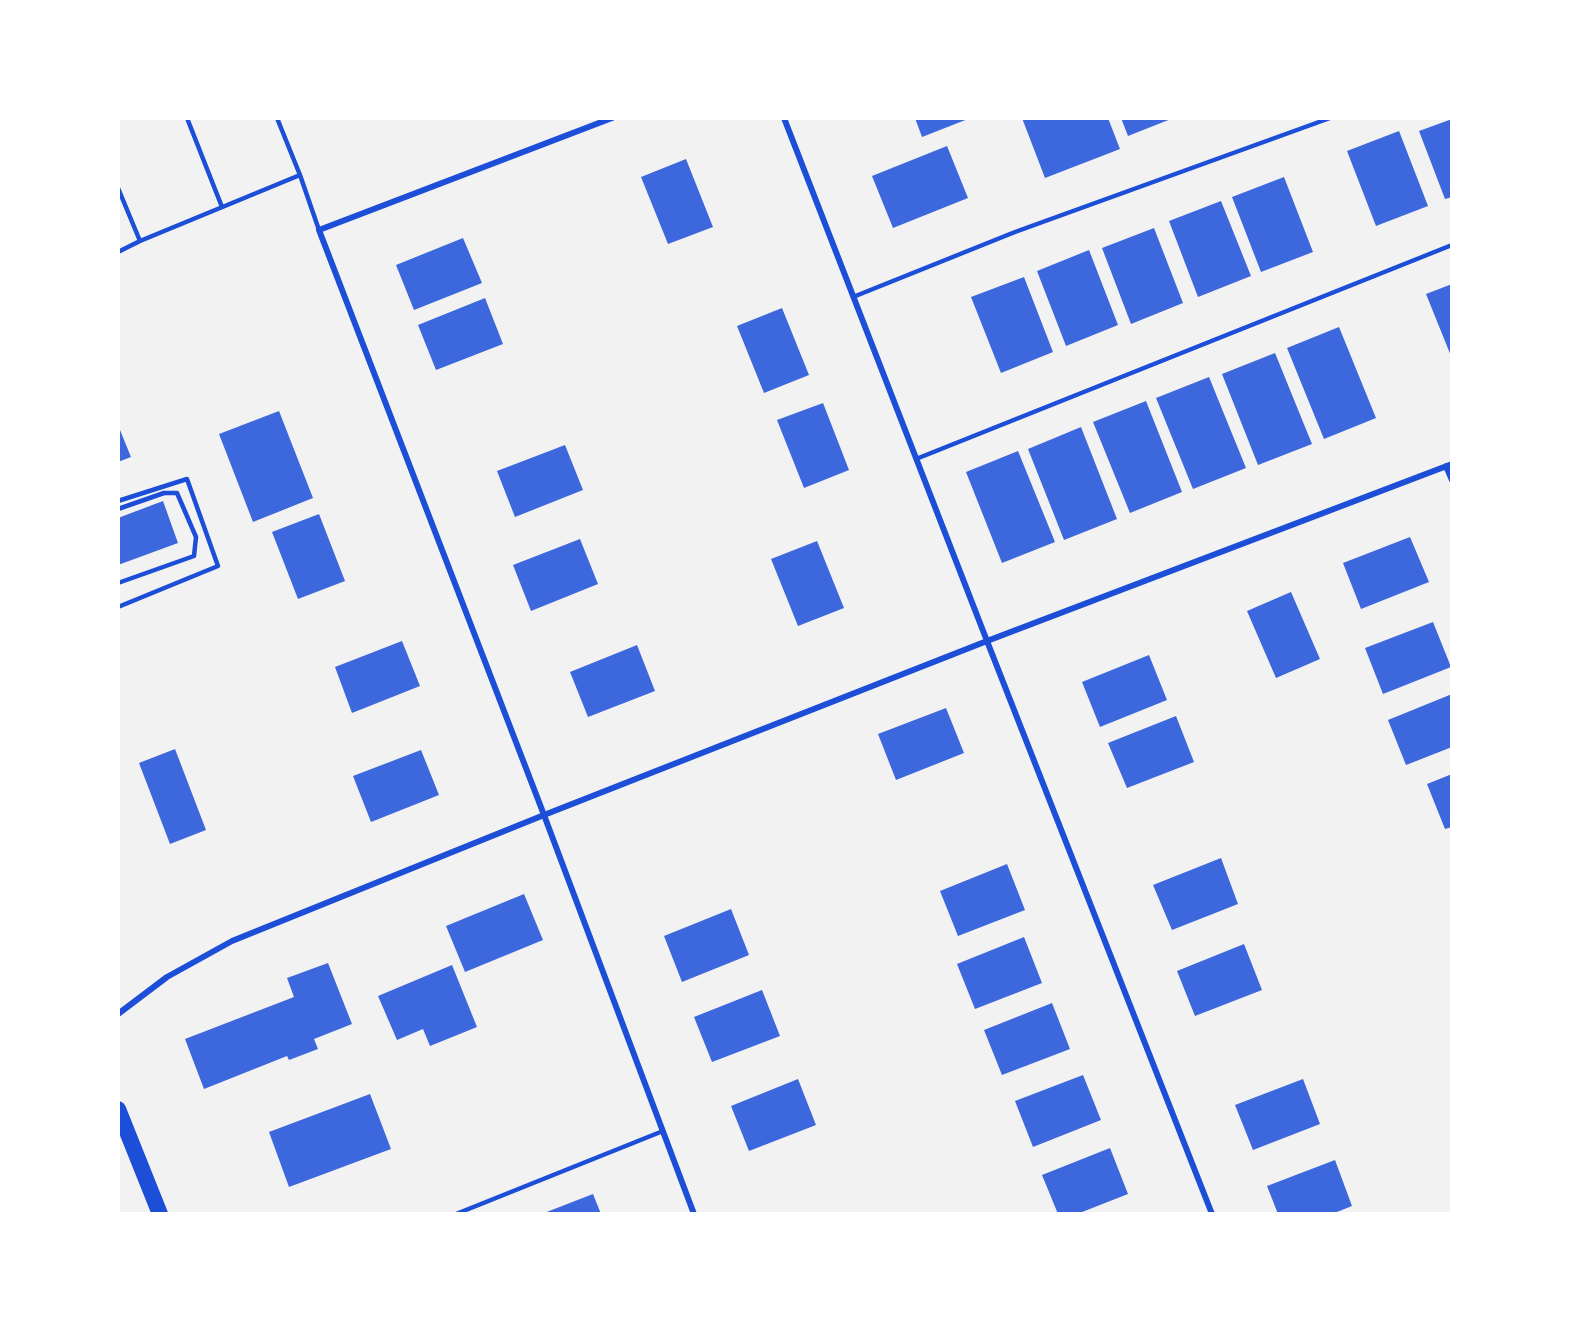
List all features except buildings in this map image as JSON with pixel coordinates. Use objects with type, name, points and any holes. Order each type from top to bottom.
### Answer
[{"type":"highway","points":[[118,1109],[160,1214]]},
{"type":"street","points":[[612,118],[319,230],[544,815],[694,1214]]},
{"type":"street","points":[[784,118],[1212,1214]]},
{"type":"street","points":[[118,1014],[167,977],[232,941],[544,815],[987,641],[1449,465],[1452,480]]},
{"type":"lane","points":[[187,118],[222,207]]},
{"type":"lane","points":[[277,118],[300,174],[319,230]]},
{"type":"lane","points":[[853,297],[1015,232],[1314,121],[1330,118]]},
{"type":"lane","points":[[118,252],[300,174]]},
{"type":"lane","points":[[118,188],[140,241]]},
{"type":"lane","points":[[916,459],[1452,245]]},
{"type":"lane","points":[[118,501],[187,479],[218,566],[118,607]]},
{"type":"lane","points":[[118,509],[177,492],[196,537],[194,556],[118,583]]},
{"type":"lane","points":[[456,1214],[663,1131]]}]
